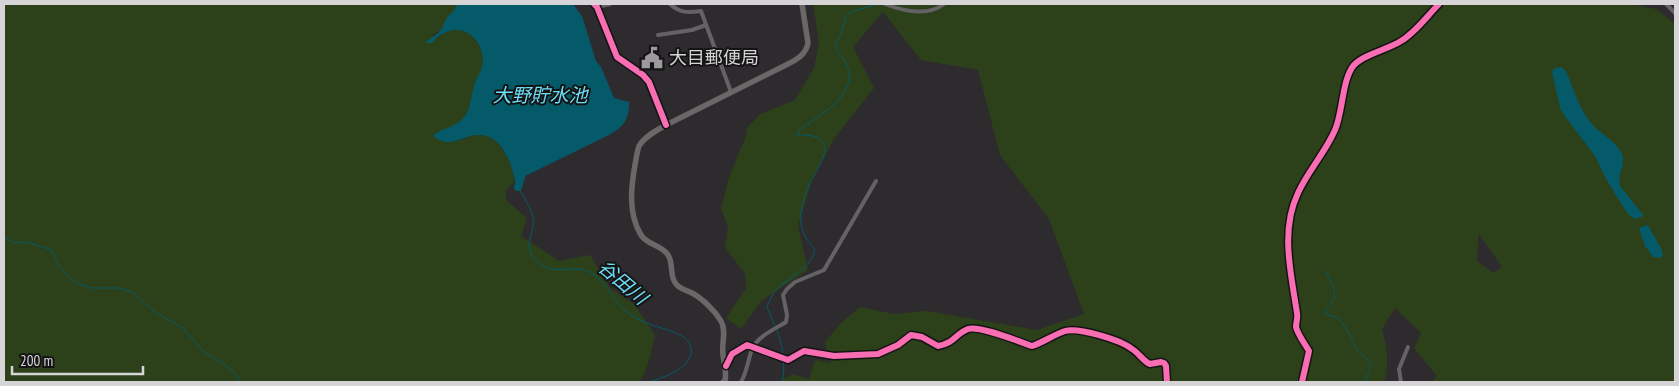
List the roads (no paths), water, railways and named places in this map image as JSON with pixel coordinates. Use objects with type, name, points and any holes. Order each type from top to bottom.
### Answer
[{"type":"main road","points":[[723,382],[725,381],[726,366],[723,356],[725,332],[721,320],[701,298],[680,288],[674,282],[668,254],[644,240],[640,234],[634,212],[631,189],[640,145],[653,133],[666,125],[798,59],[807,48],[808,37],[802,4]]},
{"type":"street","points":[[610,4],[596,6],[617,57],[643,75],[649,82],[666,125]]},
{"type":"street","points":[[670,4],[678,11],[690,13],[701,11],[731,92]]},
{"type":"street","points":[[884,4],[903,10],[924,11],[933,10],[944,4]]},
{"type":"street","points":[[1302,382],[1309,351],[1296,326],[1297,315],[1287,245],[1291,212],[1297,194],[1335,130],[1343,104],[1347,80],[1353,68],[1362,59],[1385,50],[1408,36],[1439,4]]},
{"type":"street","points":[[1666,4],[1675,13]]},
{"type":"street","points":[[658,35],[692,30],[706,25]]},
{"type":"street","points":[[741,382],[753,347],[760,339],[786,322],[783,295],[787,289],[795,282],[824,270],[876,181]]},
{"type":"street","points":[[726,366],[732,354],[747,345],[788,360],[804,351],[834,356],[878,354],[898,345],[911,335],[922,336],[938,346],[948,344],[966,329],[973,328],[996,333],[1032,346],[1064,331],[1074,329],[1083,330],[1125,344],[1150,364],[1164,363],[1166,366],[1167,382]]},
{"type":"street","points":[[1401,382],[1399,369],[1408,347]]},
{"type":"water","name":"大野貯水池","points":[[457,4],[573,4],[582,16],[596,61],[601,67],[614,98],[629,102],[627,117],[623,124],[611,134],[515,181],[504,151],[493,139],[479,135],[445,142],[433,136],[457,123],[465,116],[483,64],[482,53],[476,40],[465,32],[452,30],[439,36],[433,43],[425,43],[440,31]]},
{"type":"water","points":[[1561,67],[1566,71],[1587,117],[1621,152],[1623,165],[1619,182],[1620,186],[1644,216],[1635,219],[1628,214],[1605,177],[1595,156],[1560,108],[1552,71],[1555,68]]},
{"type":"water","points":[[1648,225],[1662,251],[1663,255],[1661,258],[1653,257],[1645,246],[1639,228]]},
{"type":"waterway","points":[[775,326],[767,307],[771,298],[776,290],[808,264],[814,253],[813,247],[803,232],[801,211],[810,183],[823,158],[825,148],[819,138],[797,135],[799,130],[835,104],[847,87],[849,77],[847,66],[836,49],[846,16],[851,12],[878,4]]},
{"type":"waterway","name":"谷田川","points":[[518,187],[523,170]]},
{"type":"waterway","name":"谷田川","points":[[518,187],[532,213],[533,224],[529,246],[533,257],[539,263],[551,269],[577,269],[590,272],[601,280],[628,313],[645,323],[679,335],[689,343],[690,357],[683,366],[672,373],[649,382]]},
{"type":"waterway","points":[[4,237],[14,243],[27,242],[52,250],[59,266],[76,283],[92,288],[119,288],[132,292],[156,313],[183,328],[202,350],[232,370],[240,382]]},
{"type":"waterway","points":[[1326,271],[1335,295],[1325,311],[1328,315],[1339,318],[1353,340],[1355,348],[1370,363],[1370,370],[1364,382]]},
{"type":"waterway","points":[[777,330],[784,360],[783,379],[780,382]]},
{"type":"place","name":"大目郵便局","points":[[652,58]]}]
